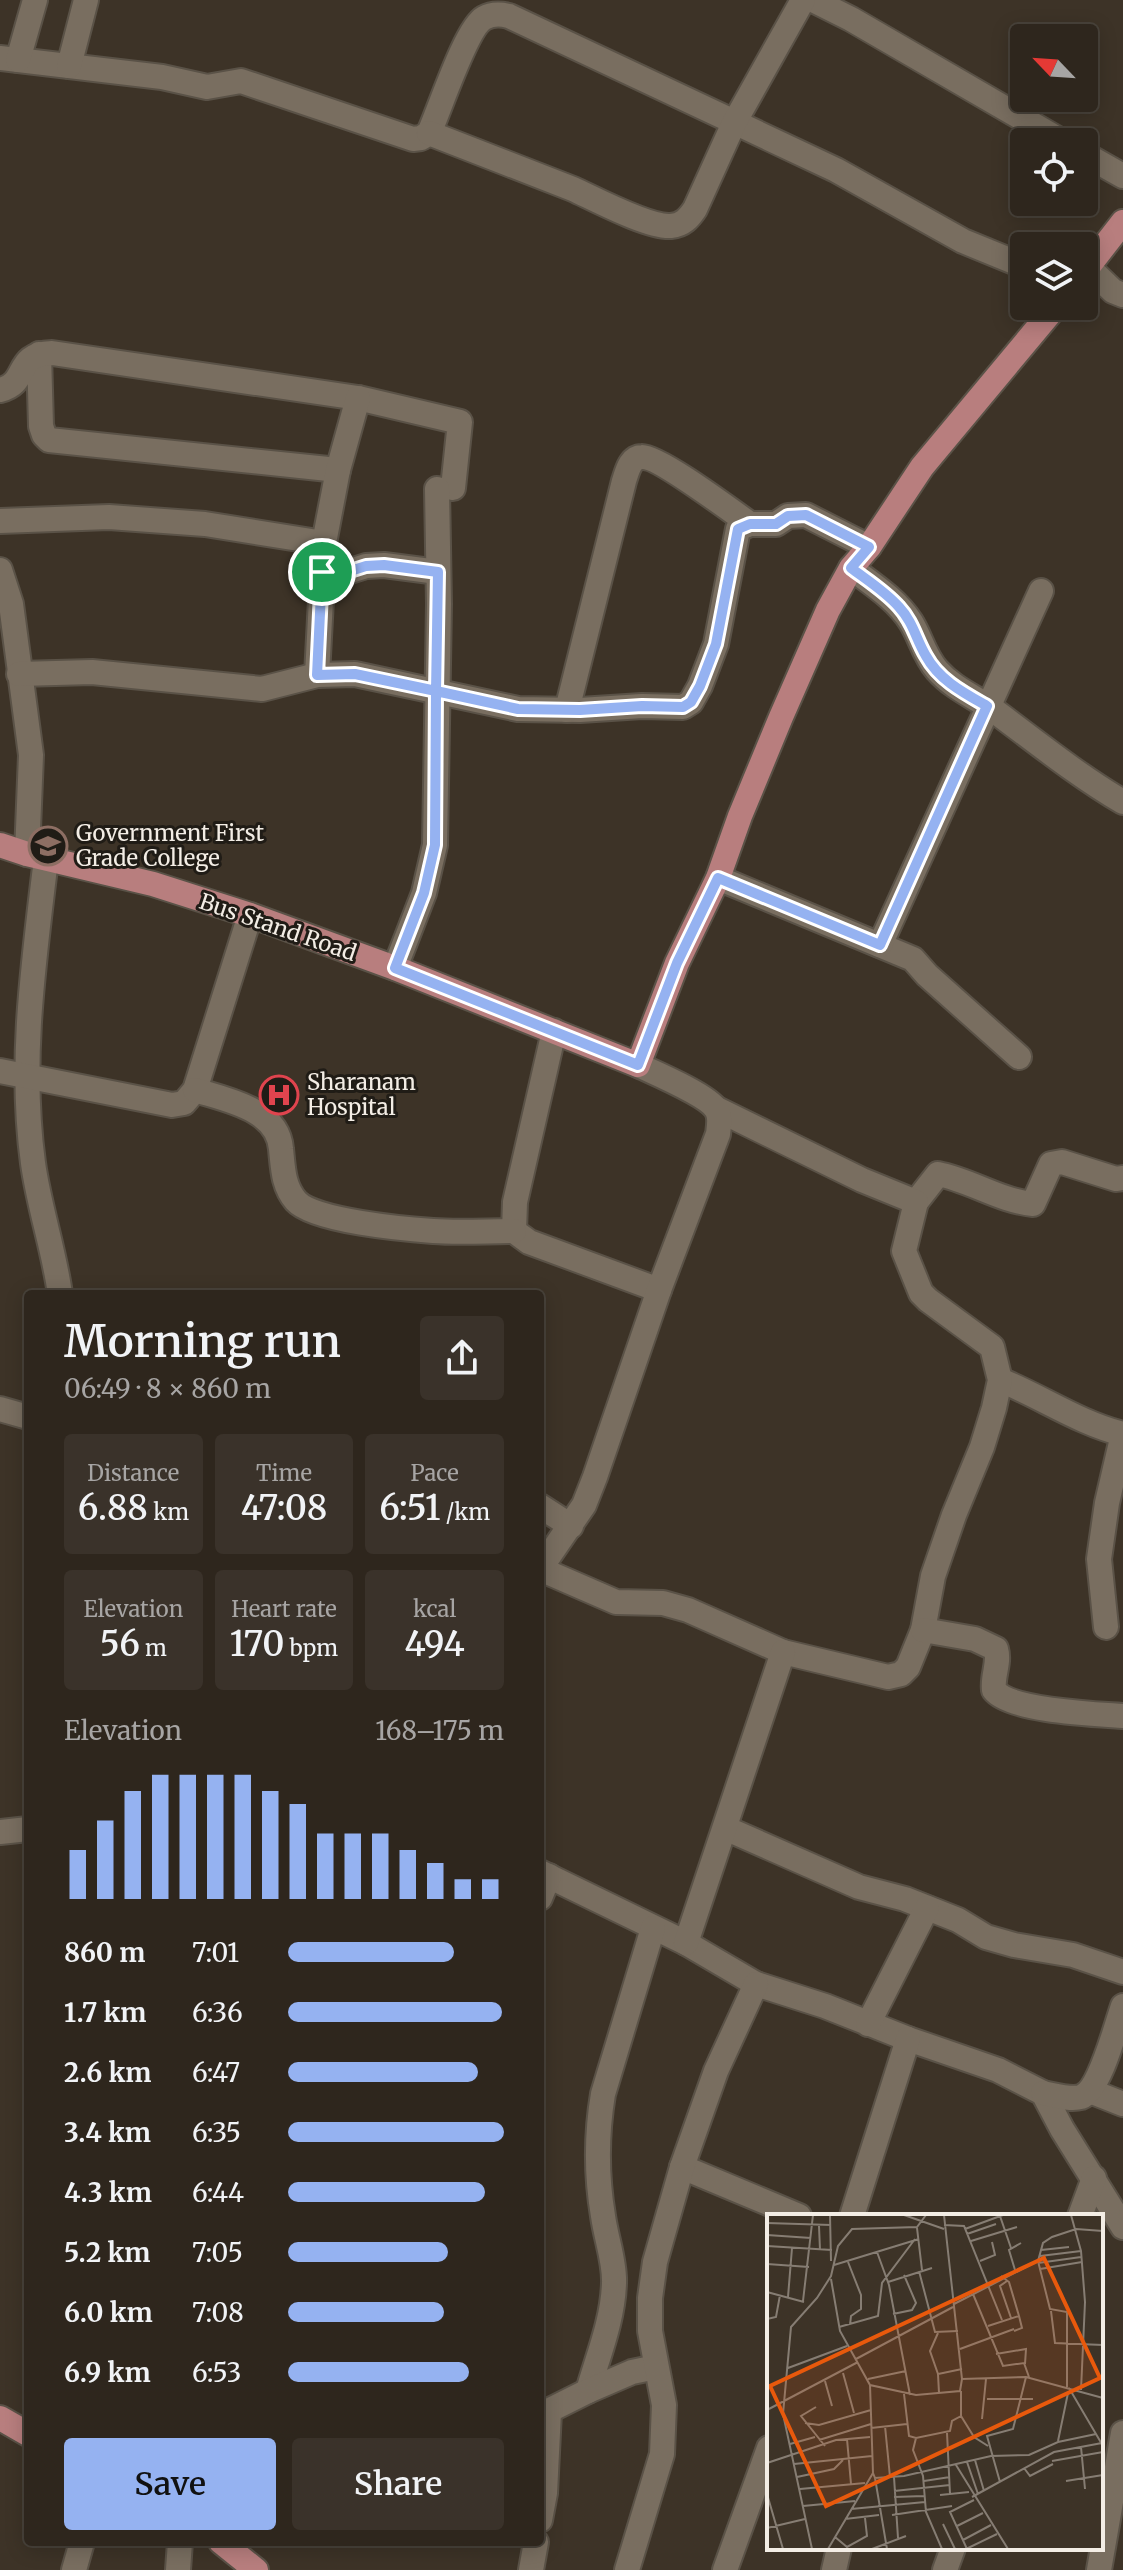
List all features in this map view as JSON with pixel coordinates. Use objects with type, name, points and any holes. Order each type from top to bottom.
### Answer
[{"type":"main road","points":[[1098,254],[1123,222]]},
{"type":"main road","points":[[638,1065],[677,963],[718,878],[740,816],[828,610],[851,568],[869,547],[922,467],[1044,320]]},
{"type":"main road","name":"Bus Stand Road","points":[[0,845],[37,857],[153,884],[250,915],[395,968],[638,1065]]},
{"type":"main road","points":[[0,2418],[24,2432]]},
{"type":"main road","points":[[226,2546],[256,2570]]},
{"type":"street","points":[[35,0],[9,59],[162,77],[207,87],[241,81],[413,139],[429,133],[470,33],[482,19],[499,13],[836,170],[963,241],[1010,260]]},
{"type":"street","points":[[69,66],[86,0]]},
{"type":"street","points":[[429,133],[654,224],[673,226],[687,220],[695,209],[734,123],[803,0]]},
{"type":"street","points":[[813,0],[1039,128]]},
{"type":"street","points":[[1098,162],[1123,176]]},
{"type":"street","points":[[1098,279],[1123,295]]},
{"type":"street","points":[[39,354],[41,426],[49,440],[338,470]]},
{"type":"street","points":[[0,390],[14,385],[30,358],[39,354],[358,398],[460,422],[445,488],[438,572],[435,845],[424,893],[395,968]]},
{"type":"street","points":[[317,675],[324,543],[338,470],[358,398]]},
{"type":"street","points":[[567,710],[624,481],[633,460],[645,457],[661,465],[750,524]]},
{"type":"street","points":[[19,674],[92,672],[262,689],[317,675],[355,674],[518,709],[683,707],[691,702],[700,686],[716,644],[736,535],[742,526],[770,525],[788,516],[806,515],[869,547]]},
{"type":"street","points":[[0,521],[109,517],[205,524],[324,543]]},
{"type":"street","points":[[322,572],[344,573],[366,566],[384,565],[438,572]]},
{"type":"street","points":[[851,568],[898,606],[914,628],[926,656],[959,691],[987,706],[1090,783],[1123,802]]},
{"type":"street","points":[[0,570],[11,604],[31,755],[37,857],[26,1076],[33,1164],[59,1290]]},
{"type":"street","points":[[880,945],[1041,591]]},
{"type":"street","points":[[718,878],[913,959],[1019,1057]]},
{"type":"street","points":[[0,1071],[172,1105],[184,1103],[195,1090],[250,915]]},
{"type":"street","points":[[514,1231],[515,1202],[554,1031]]},
{"type":"street","points":[[638,1065],[706,1099],[717,1109],[862,1180],[916,1202]]},
{"type":"street","points":[[195,1090],[248,1107],[265,1119],[279,1137],[286,1185],[297,1202],[306,1209],[326,1217],[435,1231],[514,1231],[529,1242],[659,1290]]},
{"type":"street","points":[[544,1563],[584,1505],[595,1477],[659,1290],[718,1134],[720,1120],[717,1109]]},
{"type":"street","points":[[544,1571],[616,1602],[663,1603],[688,1610],[783,1652],[888,1677],[901,1674],[908,1667],[923,1630],[933,1576],[982,1447],[1000,1380],[992,1347],[921,1293],[904,1251],[916,1202],[938,1174],[1020,1203],[1033,1204],[1051,1164],[1062,1162],[1116,1179],[1123,1178]]},
{"type":"street","points":[[1000,1380],[1032,1393],[1081,1420],[1123,1434],[1107,1503],[1099,1559],[1106,1627]]},
{"type":"street","points":[[0,1409],[24,1416]]},
{"type":"street","points":[[544,1509],[571,1526]]},
{"type":"street","points":[[923,1630],[975,1639],[996,1649],[997,1662],[992,1681],[994,1690],[1005,1699],[1045,1709],[1123,1716]]},
{"type":"street","points":[[686,1943],[783,1652]]},
{"type":"street","points":[[725,1828],[859,1887],[905,1899],[958,1920],[986,1937],[1073,1955],[1123,1972]]},
{"type":"street","points":[[0,1832],[24,1829]]},
{"type":"street","points":[[544,1882],[686,1943],[756,1984],[998,2070],[1043,2093],[1077,2098],[1090,2091],[1123,2006]]},
{"type":"street","points":[[868,2024],[927,1908]]},
{"type":"street","points":[[588,2391],[612,2310],[614,2279],[599,2194],[596,2138],[603,2094],[653,1928]]},
{"type":"street","points":[[627,2570],[662,2454],[664,2405],[650,2331],[655,2262],[682,2167],[716,2071],[756,1984]]},
{"type":"street","points":[[853,2214],[908,2039]]},
{"type":"street","points":[[1090,2091],[1123,2104]]},
{"type":"street","points":[[1043,2093],[1123,2227]]},
{"type":"street","points":[[682,2167],[794,2214]]},
{"type":"street","points":[[1081,2214],[1094,2178]]},
{"type":"street","points":[[544,2498],[545,2414],[632,2372],[656,2367]]},
{"type":"street","points":[[1103,2547],[1123,2433]]},
{"type":"street","points":[[725,2570],[767,2454]]},
{"type":"street","points":[[74,2570],[81,2546]]},
{"type":"street","points":[[178,2570],[180,2546]]},
{"type":"street","points":[[531,2570],[535,2546]]},
{"type":"street","points":[[834,2570],[839,2550]]},
{"type":"street","points":[[945,2570],[952,2550]]},
{"type":"street","points":[[1099,2570],[1103,2550]]},
{"type":"place","name":"Government First Grade College","points":[[48,846]]},
{"type":"place","name":"Sharanam Hospital","points":[[279,1095]]},
{"type":"route","points":[[322,572],[317,675],[355,674],[436,691],[435,845],[424,893],[395,968],[638,1065],[677,963],[718,878],[880,945],[987,706],[959,691],[938,671],[926,656],[910,620],[898,606],[851,568],[869,547],[806,515],[796,514],[776,524],[750,524],[738,529],[716,644],[700,686],[691,702],[683,707],[518,709],[436,691],[438,572],[384,565],[366,566],[344,573],[322,572]]}]
